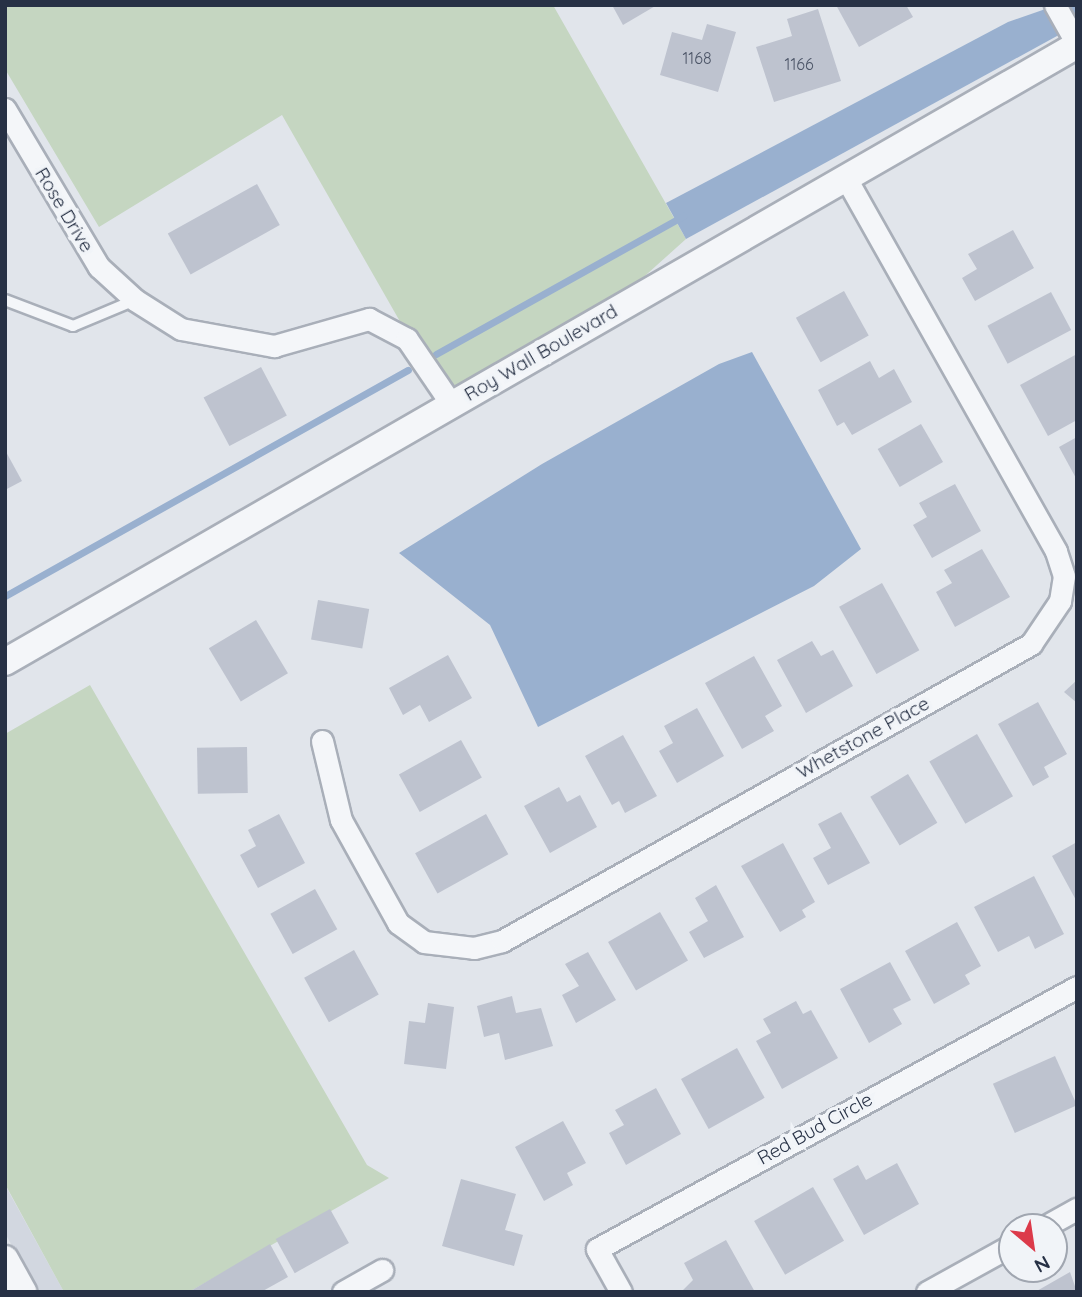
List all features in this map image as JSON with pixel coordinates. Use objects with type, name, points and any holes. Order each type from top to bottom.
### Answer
[{"type":"street","points":[[1055,5],[1077,45]]},
{"type":"street","name":"Roy Wall Boulevard","points":[[5,662],[1077,45]]},
{"type":"street","name":"Rose Drive","points":[[5,109],[99,267],[135,300],[181,329],[274,346],[369,319],[407,339],[452,405]]},
{"type":"street","name":"Whetstone Place","points":[[322,741],[341,820],[398,923],[424,942],[474,948],[502,941],[1031,644],[1060,601],[1064,576],[1056,551],[846,178]]},
{"type":"street","name":"Red Bud Circle","points":[[621,1292],[597,1249],[1077,987]]},
{"type":"street","points":[[927,1292],[963,1283],[998,1256]]},
{"type":"street","points":[[5,1259],[23,1292]]},
{"type":"street","points":[[343,1292],[382,1270]]},
{"type":"lane","points":[[5,300],[73,326],[135,300]]},
{"type":"shaded area","points":[[5,1185],[64,1292],[37,1292],[5,1233]]},
{"type":"green space","points":[[5,5],[553,5],[686,239],[637,283],[442,395],[282,115],[99,227],[5,69]]},
{"type":"green space","points":[[90,685],[367,1165],[389,1178],[189,1292],[64,1292],[5,1184],[5,734]]},
{"type":"water","points":[[1057,5],[1077,5],[1077,25],[686,239],[666,203],[1008,22]]},
{"type":"water","points":[[752,352],[861,549],[814,586],[538,727],[490,625],[399,553],[542,464],[719,364]]},
{"type":"building","points":[[612,5],[657,5],[623,25]]},
{"type":"building","points":[[836,5],[906,5],[913,17],[859,47]]},
{"type":"building","points":[[818,9],[841,81],[774,102],[756,47],[792,36],[787,19]]},
{"type":"building","points":[[707,24],[736,32],[718,92],[660,75],[672,32],[702,40]]},
{"type":"building","points":[[257,184],[280,225],[191,275],[168,233]]},
{"type":"building","points":[[1013,230],[1034,268],[975,301],[962,278],[977,269],[968,254]]},
{"type":"building","points":[[844,291],[869,336],[821,362],[796,318]]},
{"type":"building","points":[[1051,292],[1071,330],[1008,364],[987,326]]},
{"type":"building","points":[[1077,354],[1077,420],[1048,436],[1020,385]]},
{"type":"building","points":[[870,361],[879,378],[894,369],[912,402],[852,435],[844,422],[837,426],[818,390]]},
{"type":"building","points":[[261,367],[287,416],[229,446],[204,398]]},
{"type":"building","points":[[921,424],[943,462],[900,487],[878,449]]},
{"type":"building","points":[[1077,437],[1077,480],[1059,447]]},
{"type":"building","points":[[5,450],[22,481],[5,490]]},
{"type":"building","points":[[955,484],[981,531],[932,558],[913,525],[927,517],[919,503]]},
{"type":"building","points":[[982,549],[1010,597],[955,627],[936,592],[952,583],[944,570]]},
{"type":"building","points":[[882,583],[919,650],[876,674],[839,607]]},
{"type":"building","points":[[318,600],[369,609],[362,648],[311,639]]},
{"type":"building","points":[[256,620],[288,673],[241,701],[209,648]]},
{"type":"building","points":[[812,641],[821,656],[833,650],[853,686],[806,713],[777,660]]},
{"type":"building","points":[[448,655],[472,698],[429,722],[420,705],[403,715],[389,688]]},
{"type":"building","points":[[754,656],[782,706],[765,716],[774,731],[742,749],[705,683]]},
{"type":"building","points":[[1077,680],[1077,703],[1064,692]]},
{"type":"building","points":[[1038,702],[1067,754],[1044,767],[1049,777],[1033,786],[998,724]]},
{"type":"building","points":[[697,708],[724,756],[677,783],[659,751],[673,743],[664,726]]},
{"type":"building","points":[[977,734],[1013,796],[965,824],[929,762]]},
{"type":"building","points":[[623,735],[657,796],[625,813],[619,801],[612,805],[585,756]]},
{"type":"building","points":[[461,740],[482,778],[420,812],[399,774]]},
{"type":"building","points":[[247,747],[248,793],[198,794],[197,748]]},
{"type":"building","points":[[908,774],[937,823],[900,846],[870,797]]},
{"type":"building","points":[[559,787],[567,802],[580,795],[597,827],[550,853],[524,806]]},
{"type":"building","points":[[841,812],[870,863],[828,885],[813,858],[831,848],[818,824]]},
{"type":"building","points":[[279,814],[305,863],[258,888],[240,855],[256,846],[248,830]]},
{"type":"building","points":[[486,814],[508,854],[437,894],[415,853]]},
{"type":"building","points":[[1077,842],[1077,902],[1052,856]]},
{"type":"building","points":[[783,843],[815,902],[802,910],[806,917],[780,932],[741,866]]},
{"type":"building","points":[[1034,876],[1064,934],[1035,949],[1029,936],[998,952],[974,907]]},
{"type":"building","points":[[716,885],[744,937],[704,958],[689,932],[708,921],[695,898]]},
{"type":"building","points":[[315,889],[337,929],[293,954],[270,914]]},
{"type":"building","points":[[660,912],[688,960],[636,990],[608,942]]},
{"type":"building","points":[[957,922],[981,966],[965,975],[970,984],[934,1004],[905,951]]},
{"type":"building","points":[[354,950],[379,995],[329,1022],[304,978]]},
{"type":"building","points":[[588,952],[616,1000],[576,1023],[562,995],[579,986],[565,964]]},
{"type":"building","points":[[890,962],[911,1000],[893,1009],[902,1024],[869,1043],[840,989]]},
{"type":"building","points":[[512,996],[516,1013],[541,1008],[553,1046],[505,1060],[499,1033],[484,1037],[477,1006]]},
{"type":"building","points":[[796,1001],[803,1014],[811,1010],[838,1058],[782,1089],[756,1041],[771,1033],[763,1019]]},
{"type":"building","points":[[428,1003],[454,1007],[446,1069],[404,1064],[409,1021],[425,1023]]},
{"type":"building","points":[[737,1048],[765,1098],[709,1129],[681,1079]]},
{"type":"building","points":[[1055,1056],[1077,1105],[1015,1133],[993,1084]]},
{"type":"building","points":[[656,1088],[681,1134],[626,1165],[609,1133],[624,1125],[615,1110]]},
{"type":"building","points":[[563,1121],[586,1163],[567,1173],[573,1185],[544,1201],[515,1147]]},
{"type":"building","points":[[897,1163],[919,1204],[864,1235],[833,1179],[858,1165],[866,1180]]},
{"type":"building","points":[[461,1179],[516,1194],[505,1230],[523,1235],[514,1266],[442,1246]]},
{"type":"building","points":[[813,1187],[844,1241],[785,1275],[754,1221]]},
{"type":"building","points":[[330,1209],[349,1243],[295,1273],[276,1239]]},
{"type":"building","points":[[726,1240],[755,1292],[681,1292],[693,1280],[684,1263]]},
{"type":"building","points":[[270,1244],[288,1277],[261,1292],[189,1292]]},
{"type":"building","points":[[1070,1272],[1077,1292],[1035,1292],[1051,1283],[1068,1283]]},
{"type":"waterway","points":[[436,354],[683,216]]},
{"type":"waterway","points":[[5,596],[408,370]]}]
